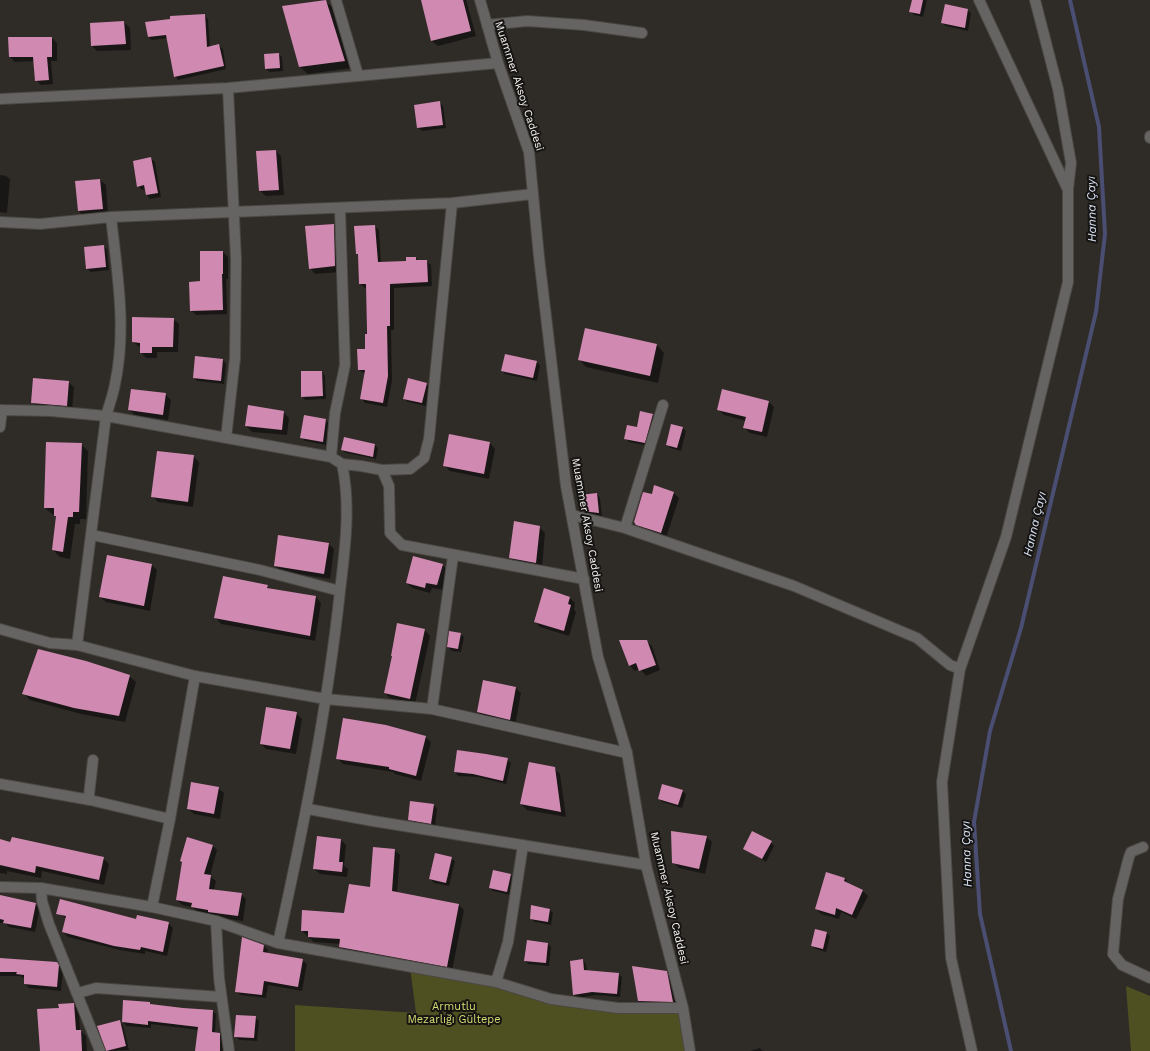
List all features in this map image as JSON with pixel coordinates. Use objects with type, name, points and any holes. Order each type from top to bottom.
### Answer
[{"type":"street","points":[[336,0],[358,75]]},
{"type":"street","name":"Muammer Aksoy Caddesi","points":[[480,0],[498,63],[529,152],[564,470],[572,516],[598,657],[627,754],[646,865],[683,1008],[690,1051]]},
{"type":"street","points":[[979,0],[1068,189]]},
{"type":"street","points":[[972,1051],[950,958],[942,782],[960,669],[1006,537],[1068,282],[1068,189],[1070,163],[1058,89],[1035,0]]},
{"type":"street","points":[[487,25],[527,21],[584,25],[642,33]]},
{"type":"street","points":[[0,99],[228,88],[498,63]]},
{"type":"street","points":[[226,438],[235,358],[235,212],[228,88]]},
{"type":"street","points":[[0,222],[40,224],[111,217],[340,209],[452,203],[533,194]]},
{"type":"street","points":[[0,427],[1,410],[51,411],[106,416],[331,457],[342,464],[382,470],[410,469],[424,458],[429,439],[452,203]]},
{"type":"street","points":[[331,457],[335,414],[345,365],[340,209]]},
{"type":"street","points":[[76,645],[92,535],[106,416],[115,384],[120,344],[120,298],[111,217]]},
{"type":"street","points":[[625,528],[664,405]]},
{"type":"street","points":[[278,943],[308,809],[334,654],[344,556],[346,511],[345,477],[342,464]]},
{"type":"street","points":[[382,470],[389,486],[390,533],[402,545],[453,556],[584,579]]},
{"type":"street","points":[[572,516],[625,528],[794,586],[917,638],[950,666],[960,669]]},
{"type":"street","points":[[92,535],[260,570],[340,591]]},
{"type":"street","points":[[432,709],[453,556]]},
{"type":"street","points":[[0,629],[50,643],[76,645],[195,676],[326,699],[432,709],[627,754]]},
{"type":"street","points":[[152,907],[170,819],[195,676]]},
{"type":"street","points":[[90,800],[89,795],[93,760]]},
{"type":"street","points":[[0,784],[90,800],[170,819]]},
{"type":"street","points":[[308,809],[646,865]]},
{"type":"street","points":[[496,982],[508,942],[523,845]]},
{"type":"street","points":[[1142,847],[1131,852],[1129,857],[1118,899],[1113,954],[1122,965],[1150,978]]},
{"type":"street","points":[[0,887],[41,888],[152,907],[216,921],[278,943],[496,982],[551,999],[618,1008],[683,1008]]},
{"type":"street","points":[[41,888],[42,901],[49,924],[78,992],[100,1051]]},
{"type":"street","points":[[216,921],[221,997],[229,1051]]},
{"type":"street","points":[[78,992],[96,988],[221,997]]},
{"type":"green space","name":"Armutlu Mezarlığı Gültepe","points":[[410,967],[551,999],[683,1008],[690,1051],[295,1051],[295,1005],[416,1013]]},
{"type":"green space","points":[[1126,986],[1150,996],[1150,1051],[1131,1051]]},
{"type":"building","points":[[326,0],[345,61],[299,67],[282,6]]},
{"type":"building","points":[[421,0],[463,0],[471,31],[431,41]]},
{"type":"building","points":[[912,0],[923,0],[920,14],[909,12]]},
{"type":"building","points":[[945,4],[968,9],[965,28],[941,23]]},
{"type":"building","points":[[205,14],[207,47],[219,44],[224,66],[174,77],[166,35],[148,37],[145,22],[170,19],[170,16]]},
{"type":"building","points":[[124,21],[126,44],[91,46],[90,23]]},
{"type":"building","points":[[8,37],[52,37],[52,57],[47,57],[49,80],[35,81],[33,57],[9,57]]},
{"type":"building","points":[[279,53],[280,68],[265,69],[264,54]]},
{"type":"building","points":[[440,101],[443,125],[417,128],[414,105]]},
{"type":"building","points":[[276,150],[279,190],[259,191],[256,151]]},
{"type":"building","points":[[151,157],[158,193],[146,195],[144,185],[137,187],[133,161]]},
{"type":"building","points":[[100,179],[103,209],[78,211],[75,181]]},
{"type":"building","points":[[334,224],[335,266],[309,269],[305,226]]},
{"type":"building","points":[[375,225],[378,262],[406,261],[406,257],[416,257],[416,260],[427,260],[428,282],[390,284],[390,326],[387,326],[388,376],[383,403],[360,399],[365,370],[358,370],[357,349],[365,349],[365,334],[367,334],[366,284],[359,284],[358,254],[356,254],[354,226]]},
{"type":"building","points":[[104,245],[106,267],[86,269],[84,247]]},
{"type":"building","points":[[200,251],[223,251],[223,310],[190,311],[189,282],[200,281]]},
{"type":"building","points":[[132,317],[174,318],[173,347],[152,347],[152,353],[140,353],[140,343],[132,342]]},
{"type":"building","points":[[585,328],[657,344],[650,376],[578,360]]},
{"type":"building","points":[[505,354],[537,361],[533,378],[501,371]]},
{"type":"building","points":[[195,356],[223,359],[221,381],[193,378]]},
{"type":"building","points":[[301,371],[322,371],[323,396],[301,397]]},
{"type":"building","points":[[33,378],[69,381],[67,406],[31,403]]},
{"type":"building","points":[[408,378],[427,383],[422,403],[403,399]]},
{"type":"building","points":[[131,389],[166,393],[163,415],[128,410]]},
{"type":"building","points":[[722,389],[769,401],[762,432],[743,428],[746,417],[717,410]]},
{"type":"building","points":[[248,405],[284,411],[282,430],[245,426]]},
{"type":"building","points":[[640,411],[653,414],[645,443],[624,439],[627,425],[637,427]]},
{"type":"building","points":[[304,415],[326,419],[323,442],[300,438]]},
{"type":"building","points":[[671,424],[683,427],[677,448],[666,445]]},
{"type":"building","points":[[449,434],[490,442],[484,474],[443,466]]},
{"type":"building","points":[[344,437],[375,444],[373,457],[341,450]]},
{"type":"building","points":[[46,442],[82,443],[79,512],[73,512],[73,517],[68,517],[63,552],[52,550],[56,516],[54,516],[54,508],[44,508]]},
{"type":"building","points":[[157,451],[194,455],[188,502],[151,497]]},
{"type":"building","points":[[654,485],[674,492],[661,533],[636,525],[634,522],[643,492],[652,494]]},
{"type":"building","points":[[597,493],[599,513],[582,511],[580,495]]},
{"type":"building","points":[[514,521],[540,526],[536,563],[509,558]]},
{"type":"building","points":[[278,535],[329,543],[324,574],[274,566]]},
{"type":"building","points":[[107,555],[152,564],[144,606],[99,597]]},
{"type":"building","points":[[413,556],[443,564],[437,585],[426,583],[425,588],[406,583]]},
{"type":"building","points":[[223,576],[268,585],[267,588],[316,596],[310,636],[214,618]]},
{"type":"building","points":[[544,588],[570,597],[568,604],[571,605],[564,631],[534,622]]},
{"type":"building","points":[[397,623],[425,629],[410,699],[384,693]]},
{"type":"building","points":[[449,631],[461,633],[458,649],[447,647]]},
{"type":"building","points":[[619,640],[647,640],[656,665],[639,671],[636,663],[629,666]]},
{"type":"building","points":[[38,649],[86,661],[130,675],[119,716],[74,708],[22,694]]},
{"type":"building","points":[[483,680],[516,687],[510,720],[477,712]]},
{"type":"building","points":[[266,707],[297,712],[290,749],[260,744]]},
{"type":"building","points":[[343,718],[386,725],[426,736],[416,776],[389,769],[389,767],[336,759]]},
{"type":"building","points":[[457,750],[508,758],[503,781],[473,774],[454,772]]},
{"type":"building","points":[[529,762],[555,767],[561,812],[520,804]]},
{"type":"building","points":[[191,782],[219,787],[214,814],[187,809]]},
{"type":"building","points":[[662,784],[683,790],[678,805],[658,799]]},
{"type":"building","points":[[410,801],[434,804],[431,824],[408,820]]},
{"type":"building","points":[[671,831],[707,836],[699,869],[672,863]]},
{"type":"building","points":[[752,831],[772,841],[762,859],[743,849]]},
{"type":"building","points":[[317,836],[341,839],[339,862],[343,862],[342,872],[313,869]]},
{"type":"building","points":[[12,837],[104,857],[99,880],[36,866],[35,873],[0,865],[0,839],[10,842]]},
{"type":"building","points":[[187,837],[213,845],[204,874],[211,875],[209,889],[242,893],[238,916],[208,912],[208,910],[191,907],[192,903],[176,900],[182,862],[180,861]]},
{"type":"building","points":[[373,847],[395,849],[392,891],[459,904],[447,967],[339,947],[340,939],[308,937],[308,931],[301,931],[302,910],[344,913],[349,884],[370,887]]},
{"type":"building","points":[[435,853],[452,857],[446,883],[429,879]]},
{"type":"building","points":[[493,870],[511,874],[507,892],[489,888]]},
{"type":"building","points":[[826,872],[845,878],[844,881],[863,890],[852,915],[836,908],[835,915],[815,909]]},
{"type":"building","points":[[0,895],[36,903],[31,928],[3,923],[4,920],[0,919]]},
{"type":"building","points":[[60,899],[136,919],[137,915],[169,922],[163,952],[141,947],[140,950],[114,946],[62,932],[66,916],[56,914]]},
{"type":"building","points":[[531,905],[550,909],[548,922],[530,919]]},
{"type":"building","points":[[815,929],[827,932],[823,949],[811,946]]},
{"type":"building","points":[[242,937],[264,945],[263,952],[303,959],[298,987],[264,981],[262,995],[235,992]]},
{"type":"building","points":[[527,940],[548,943],[546,963],[524,961]]},
{"type":"building","points":[[0,958],[57,962],[59,965],[57,987],[24,984],[24,975],[16,974],[17,972],[0,972]]},
{"type":"building","points":[[583,959],[584,970],[619,973],[617,994],[592,992],[573,995],[570,961]]},
{"type":"building","points":[[632,966],[667,971],[673,1002],[638,1001]]},
{"type":"building","points":[[123,1000],[150,1002],[150,1004],[183,1008],[213,1010],[212,1032],[220,1033],[220,1051],[195,1051],[198,1027],[148,1021],[148,1025],[122,1022]]},
{"type":"building","points":[[74,1003],[76,1030],[81,1030],[82,1051],[40,1051],[37,1009],[59,1008],[58,1004]]},
{"type":"building","points":[[236,1015],[256,1016],[254,1038],[234,1037]]},
{"type":"building","points":[[120,1020],[126,1046],[106,1051],[97,1026]]},
{"type":"waterway","name":"Hanna Çayı","points":[[1011,1051],[980,914],[974,822],[990,731],[1021,628],[1096,312],[1105,234],[1099,127],[1070,0]]}]
